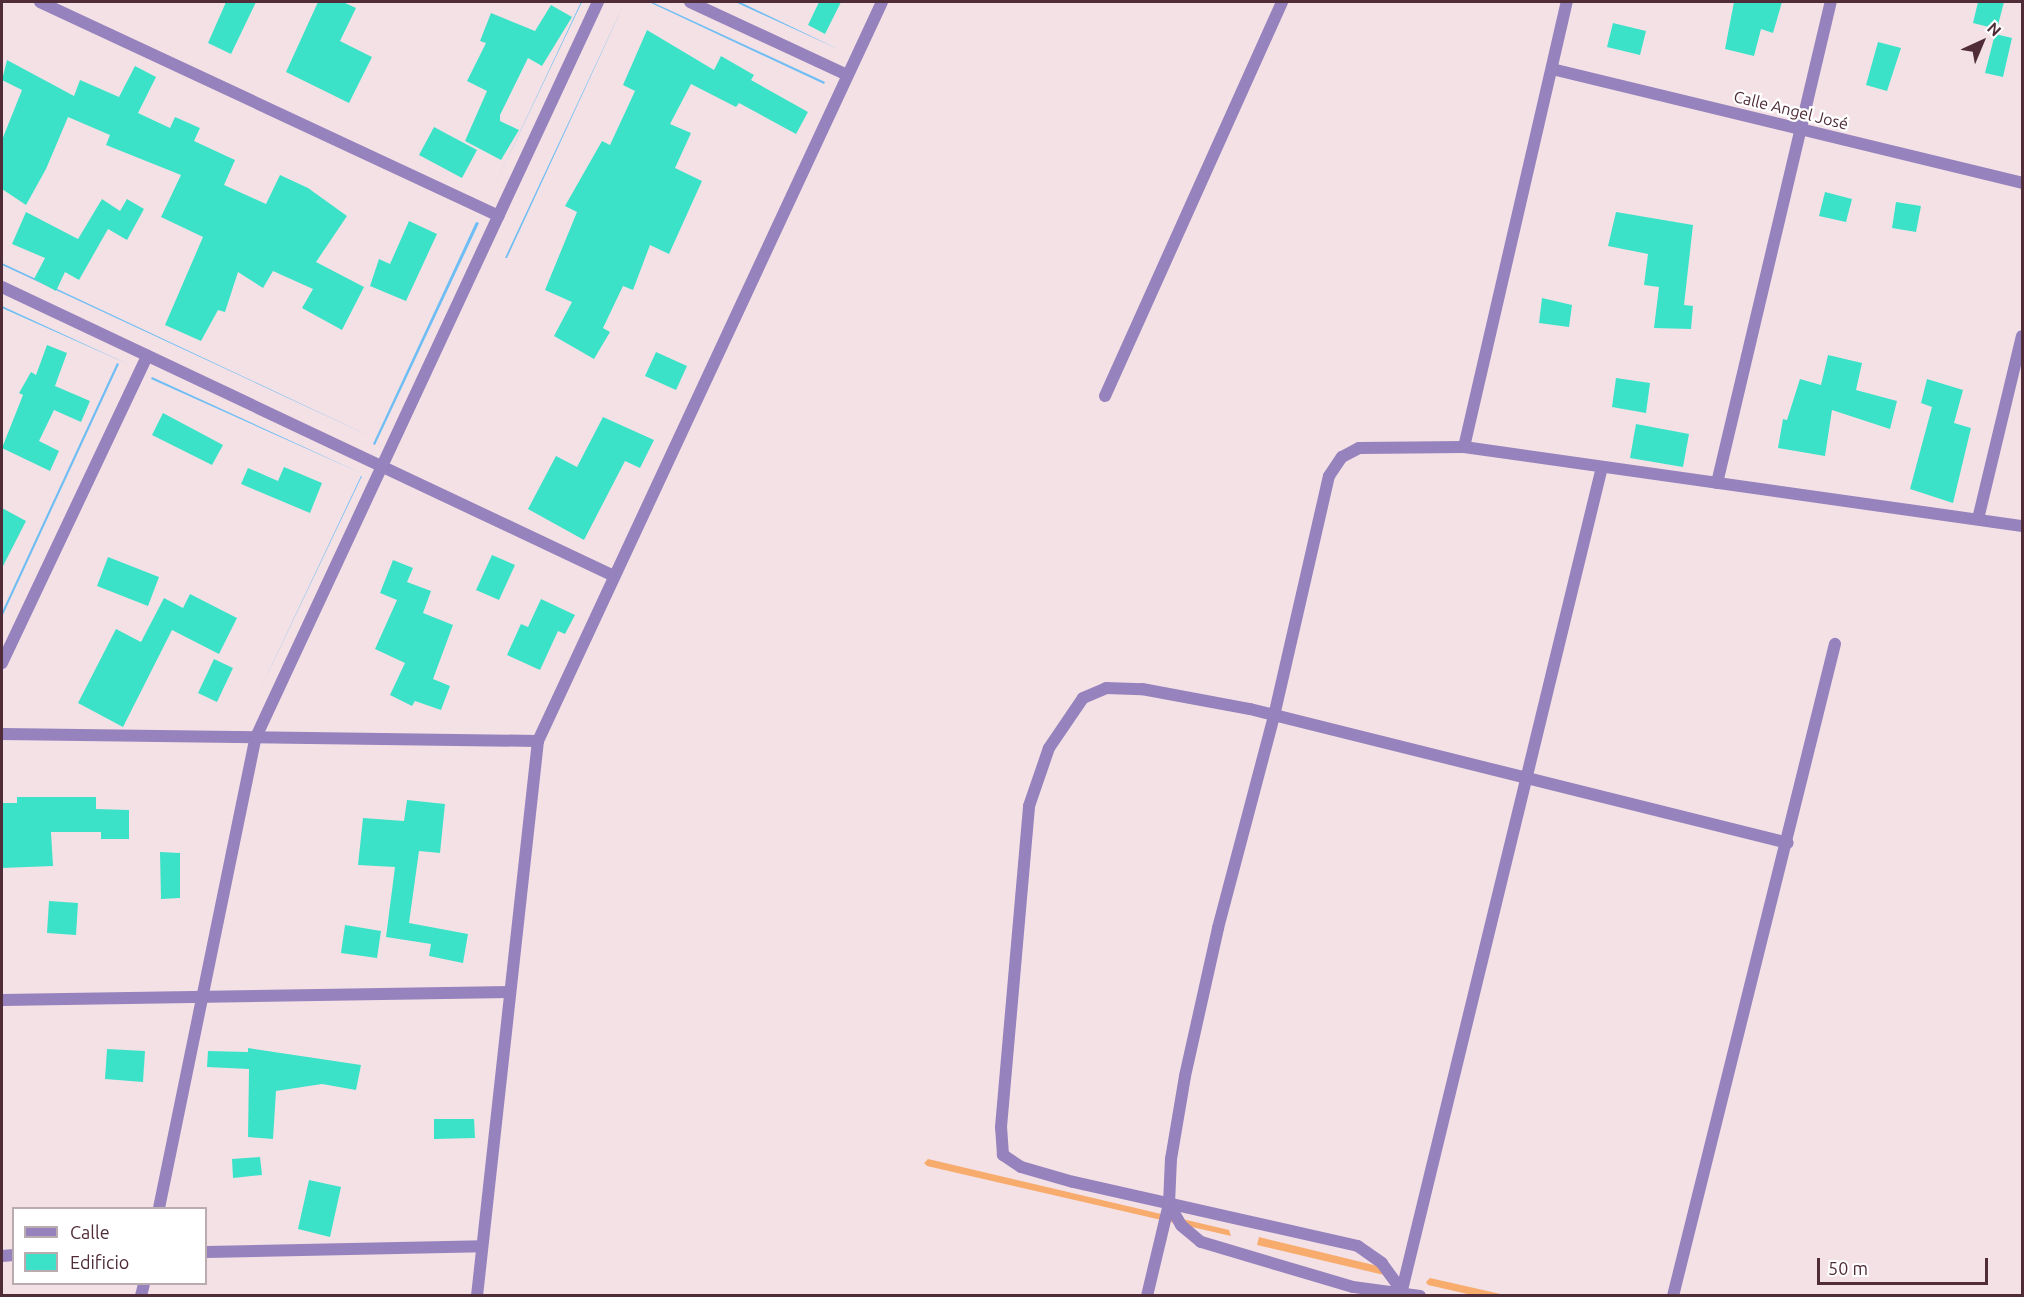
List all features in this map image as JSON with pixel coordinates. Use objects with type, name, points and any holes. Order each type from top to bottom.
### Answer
[{"type":"street","points":[[40,2],[499,216]]},
{"type":"street","points":[[159,1207],[256,737],[598,2]]},
{"type":"street","points":[[690,2],[848,75]]},
{"type":"street","points":[[477,1296],[537,741],[882,2]]},
{"type":"street","points":[[1105,396],[1282,2]]},
{"type":"street","points":[[1464,447],[1567,2]]},
{"type":"street","points":[[1717,483],[1831,2]]},
{"type":"street","name":"Calle Angel José","points":[[1552,69],[2022,183]]},
{"type":"street","points":[[2,287],[614,576]]},
{"type":"street","points":[[1978,519],[2022,336]]},
{"type":"street","points":[[2,663],[147,356]]},
{"type":"street","points":[[1147,1296],[1169,1204],[1171,1159],[1185,1076],[1274,716],[1329,476],[1342,457],[1359,448],[1464,447],[2022,526]]},
{"type":"street","points":[[1401,1293],[1602,467]]},
{"type":"street","points":[[1673,1296],[1788,843],[1835,644]]},
{"type":"street","points":[[1401,1293],[1382,1263],[1358,1246],[1209,1209],[1169,1204],[1021,1167],[1004,1155],[1001,1127],[1029,806],[1049,748],[1067,717],[1083,698],[1106,688],[1152,691],[1274,716],[1526,781],[1788,843]]},
{"type":"street","points":[[2,734],[537,741]]},
{"type":"street","points":[[2,1000],[510,992]]},
{"type":"street","points":[[1169,1204],[1181,1225],[1202,1242],[1353,1287],[1420,1296]]},
{"type":"street","points":[[207,1252],[482,1246]]},
{"type":"shaded area","points":[[928,1159],[1229,1230],[1231,1236],[927,1166],[924,1163]]},
{"type":"shaded area","points":[[1259,1237],[1386,1268],[1384,1275],[1257,1245]]},
{"type":"shaded area","points":[[1430,1278],[1505,1295],[1472,1295],[1428,1285],[1426,1282]]},
{"type":"water","points":[[581,2],[582,2],[491,193]]},
{"type":"water","points":[[625,2],[507,258],[505,258]]},
{"type":"water","points":[[649,2],[652,2],[825,82],[824,84]]},
{"type":"water","points":[[735,2],[740,2],[840,50]]},
{"type":"water","points":[[476,222],[479,223],[375,445],[373,444]]},
{"type":"water","points":[[2,263],[374,438],[2,265]]},
{"type":"water","points":[[2,306],[130,365],[2,308]]},
{"type":"water","points":[[117,363],[119,364],[2,617],[2,612]]},
{"type":"water","points":[[152,377],[363,474],[151,379]]},
{"type":"water","points":[[361,476],[362,476],[258,694]]},
{"type":"building","points":[[226,2],[256,2],[231,54],[208,43]]},
{"type":"building","points":[[318,2],[343,2],[356,8],[340,41],[372,57],[349,103],[286,72]]},
{"type":"building","points":[[819,2],[841,2],[825,34],[808,25]]},
{"type":"building","points":[[1734,2],[1782,2],[1773,33],[1761,29],[1754,56],[1725,49]]},
{"type":"building","points":[[1978,2],[2004,2],[1997,29],[1973,23]]},
{"type":"building","points":[[551,5],[572,17],[542,66],[528,58],[500,115],[500,121],[519,130],[501,160],[465,141],[487,91],[467,81],[486,43],[480,41],[491,13],[535,31]]},
{"type":"building","points":[[1613,23],[1646,31],[1640,55],[1607,47]]},
{"type":"building","points":[[647,30],[714,70],[721,56],[754,75],[751,80],[808,112],[796,134],[739,103],[736,107],[691,84],[670,124],[691,133],[675,168],[702,181],[669,254],[650,245],[633,290],[623,286],[603,328],[610,332],[594,359],[554,336],[572,302],[545,290],[577,212],[565,206],[602,141],[610,145],[635,91],[623,85]]},
{"type":"building","points":[[1995,34],[2012,38],[2003,77],[1985,73]]},
{"type":"building","points":[[1878,42],[1901,48],[1887,91],[1866,85]]},
{"type":"building","points":[[7,60],[74,96],[80,80],[119,97],[135,66],[156,77],[138,113],[170,128],[175,117],[200,128],[194,141],[235,160],[224,185],[266,204],[280,175],[308,188],[347,216],[316,262],[364,287],[342,330],[302,308],[313,289],[273,271],[263,288],[238,272],[225,312],[218,310],[201,341],[165,325],[203,237],[161,217],[181,175],[106,145],[110,135],[68,117],[46,169],[26,205],[2,189],[2,140],[22,90],[2,80]]},
{"type":"building","points":[[434,127],[477,150],[462,178],[419,155]]},
{"type":"building","points":[[1825,192],[1852,199],[1846,222],[1819,216]]},
{"type":"building","points":[[102,199],[120,211],[127,199],[144,209],[127,240],[108,229],[79,280],[65,272],[56,291],[34,279],[45,258],[12,244],[26,212],[78,239]]},
{"type":"building","points":[[1896,202],[1921,206],[1916,232],[1892,228]]},
{"type":"building","points":[[1616,212],[1693,225],[1684,305],[1693,306],[1691,329],[1654,328],[1659,287],[1644,285],[1648,254],[1608,246]]},
{"type":"building","points":[[409,221],[437,234],[406,301],[370,286],[379,259],[390,264]]},
{"type":"building","points":[[1542,298],[1572,305],[1569,327],[1539,323]]},
{"type":"building","points":[[47,345],[67,353],[55,386],[90,401],[81,422],[54,410],[39,441],[59,451],[50,471],[2,448],[23,395],[19,393],[31,372],[36,375]]},
{"type":"building","points":[[656,352],[687,366],[676,390],[645,376]]},
{"type":"building","points":[[1828,355],[1862,363],[1856,390],[1897,401],[1890,429],[1832,410],[1825,456],[1778,448],[1783,419],[1787,420],[1800,379],[1821,385]]},
{"type":"building","points":[[1616,378],[1650,383],[1646,413],[1612,407]]},
{"type":"building","points":[[1927,379],[1963,390],[1954,423],[1971,428],[1953,503],[1910,489],[1932,407],[1921,403]]},
{"type":"building","points":[[163,413],[223,445],[212,465],[152,435]]},
{"type":"building","points":[[603,417],[654,440],[640,468],[625,461],[584,540],[528,509],[556,456],[577,467]]},
{"type":"building","points":[[1636,424],[1689,434],[1683,467],[1630,458]]},
{"type":"building","points":[[284,467],[322,483],[310,513],[241,484],[248,468],[278,481]]},
{"type":"building","points":[[2,508],[26,521],[2,568]]},
{"type":"building","points":[[492,555],[515,565],[499,600],[476,590]]},
{"type":"building","points":[[108,557],[159,577],[148,606],[97,586]]},
{"type":"building","points":[[393,560],[413,568],[407,582],[431,591],[423,613],[453,625],[433,679],[450,686],[441,710],[415,701],[412,706],[390,695],[405,663],[375,649],[397,600],[380,593]]},
{"type":"building","points":[[190,594],[237,618],[219,654],[172,630],[123,727],[78,703],[116,629],[141,642],[164,598],[183,608]]},
{"type":"building","points":[[541,599],[575,615],[565,634],[558,631],[540,670],[507,655],[521,624],[528,627]]},
{"type":"building","points":[[214,659],[233,668],[217,702],[198,693]]},
{"type":"building","points":[[17,797],[96,797],[96,809],[129,810],[129,839],[101,839],[101,832],[51,832],[53,866],[2,868],[2,803],[17,803]]},
{"type":"building","points":[[407,800],[445,804],[440,853],[419,851],[409,923],[468,934],[463,963],[429,956],[431,944],[386,937],[395,867],[358,865],[363,818],[404,821]]},
{"type":"building","points":[[160,852],[180,853],[180,898],[161,899]]},
{"type":"building","points":[[49,901],[78,903],[76,935],[47,933]]},
{"type":"building","points":[[345,925],[381,931],[377,958],[341,953]]},
{"type":"building","points":[[248,1048],[361,1065],[356,1090],[322,1084],[276,1091],[273,1139],[248,1137],[249,1069],[207,1067],[208,1051],[248,1052]]},
{"type":"building","points":[[107,1049],[145,1051],[143,1082],[105,1079]]},
{"type":"building","points":[[434,1119],[474,1119],[475,1138],[434,1139]]},
{"type":"building","points":[[260,1157],[262,1175],[233,1178],[232,1159]]},
{"type":"building","points":[[309,1180],[341,1187],[330,1237],[298,1229]]}]
